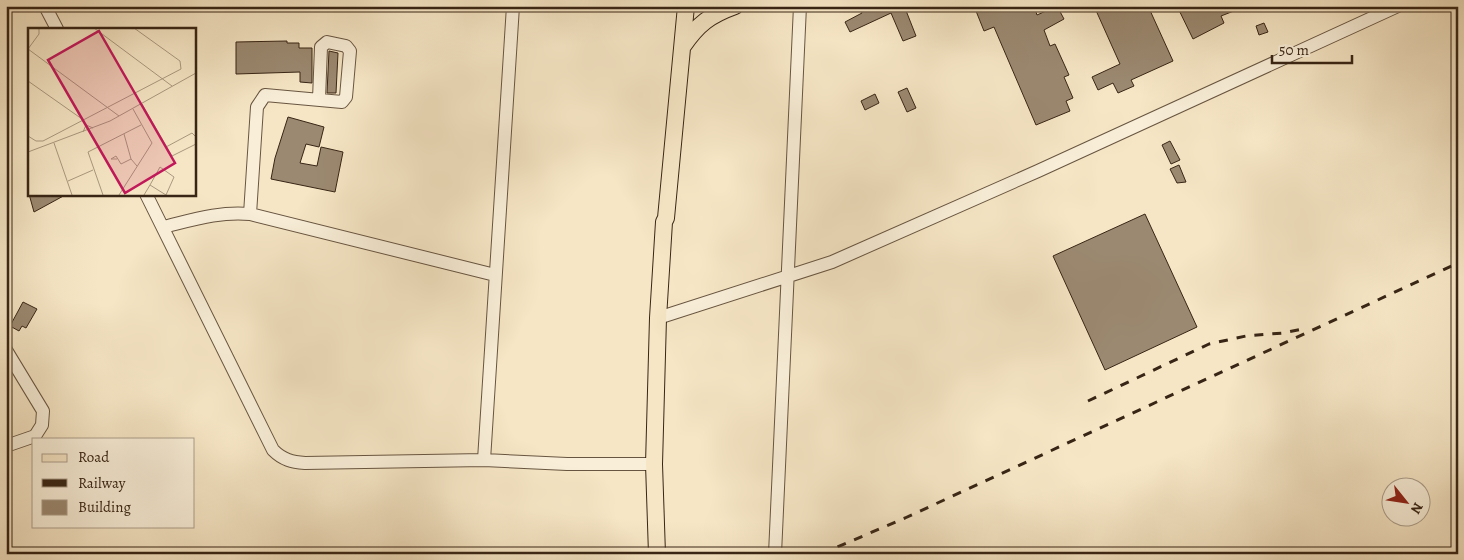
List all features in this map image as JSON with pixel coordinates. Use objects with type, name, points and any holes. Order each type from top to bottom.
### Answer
[{"type":"main road","points":[[664,222],[662,217],[661,186],[664,131],[676,6]]},
{"type":"main road","points":[[657,554],[654,464],[658,318],[664,222],[666,218],[686,6]]},
{"type":"main road","points":[[682,47],[697,27],[706,20],[735,6]]},
{"type":"street","points":[[46,6],[57,28]]},
{"type":"street","points":[[484,460],[494,275],[502,196],[513,6]]},
{"type":"street","points":[[775,554],[800,6]]},
{"type":"street","points":[[658,318],[832,262],[1398,6]]},
{"type":"street","points":[[250,214],[257,107],[265,95],[319,100],[342,102],[346,97],[350,50],[346,46],[327,42],[321,47],[319,100]]},
{"type":"street","points":[[147,195],[273,450],[281,458],[305,463],[484,460],[566,464],[654,464]]},
{"type":"street","points":[[163,227],[218,214],[232,212],[250,214],[494,275]]},
{"type":"street","points":[[6,350],[43,411],[42,424],[35,436],[6,446]]},
{"type":"building","points":[[871,6],[908,6],[905,8],[916,36],[903,41],[891,13],[850,32],[845,22],[862,13],[861,10]]},
{"type":"building","points":[[974,6],[1034,6],[1037,15],[1057,6],[1064,19],[1044,30],[1050,46],[1055,44],[1069,75],[1064,77],[1073,98],[1066,101],[1070,111],[1036,125],[994,27],[984,31]]},
{"type":"building","points":[[1094,6],[1148,6],[1173,61],[1131,80],[1134,86],[1118,93],[1113,83],[1098,90],[1092,77],[1120,64]]},
{"type":"building","points":[[1177,6],[1244,7],[1221,16],[1224,23],[1193,39]]},
{"type":"building","points":[[1264,23],[1268,32],[1259,35],[1256,26]]},
{"type":"building","points":[[287,41],[287,43],[299,43],[299,48],[312,48],[312,83],[300,82],[300,72],[236,74],[236,42]]},
{"type":"building","points":[[329,51],[338,53],[336,93],[327,93]]},
{"type":"building","points":[[907,88],[916,108],[907,112],[898,92]]},
{"type":"building","points":[[875,94],[879,103],[865,110],[861,101]]},
{"type":"building","points":[[288,117],[324,127],[319,147],[306,144],[300,163],[317,166],[321,147],[343,152],[335,192],[271,179],[275,158]]},
{"type":"building","points":[[1170,141],[1180,160],[1171,164],[1162,145]]},
{"type":"building","points":[[1179,165],[1186,182],[1177,183],[1170,169]]},
{"type":"building","points":[[29,195],[65,195],[34,212]]},
{"type":"building","points":[[1145,214],[1197,327],[1105,370],[1053,256]]},
{"type":"building","points":[[23,302],[37,309],[26,328],[22,326],[19,331],[10,326]]},
{"type":"railway","points":[[821,554],[905,518],[1458,263]]},
{"type":"railway","points":[[1088,401],[1209,344],[1246,336],[1283,333],[1303,329]]}]
